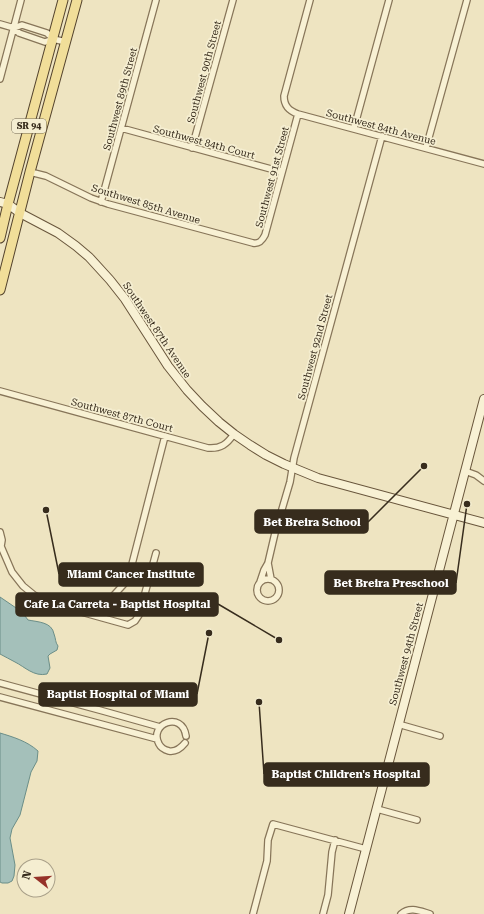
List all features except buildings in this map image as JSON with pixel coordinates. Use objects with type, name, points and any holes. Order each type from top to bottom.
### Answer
[{"type":"main road","name":"SR 94","points":[[0,238],[4,203],[53,39],[63,0]]},
{"type":"main road","name":"SR 94","points":[[0,290],[30,172],[77,0]]},
{"type":"main road","name":"Southwest 87th Avenue","points":[[4,203],[20,213],[58,232],[94,263],[125,299],[168,366],[187,390],[209,413],[234,434],[266,455],[312,476],[484,523]]},
{"type":"main road","points":[[3,213],[20,213]]},
{"type":"main road","name":"Southwest 94th Street","points":[[349,914],[484,399]]},
{"type":"street","points":[[0,79],[22,0]]},
{"type":"street","name":"Southwest 89th Street","points":[[101,202],[156,0]]},
{"type":"street","name":"Southwest 90th Street","points":[[192,148],[233,0]]},
{"type":"street","name":"Southwest 84th Avenue","points":[[310,0],[284,96],[285,104],[290,111],[484,164]]},
{"type":"street","points":[[354,128],[389,0]]},
{"type":"street","points":[[426,148],[467,0]]},
{"type":"street","points":[[0,24],[14,28],[19,34],[45,42],[53,39],[66,42]]},
{"type":"street","points":[[14,28],[22,25],[48,33],[53,39]]},
{"type":"street","name":"Southwest 91st Street","points":[[260,242],[265,235],[298,114]]},
{"type":"street","name":"Southwest 84th Court","points":[[121,128],[282,172]]},
{"type":"street","name":"Southwest 92nd Street","points":[[260,582],[268,563],[290,482],[294,458],[382,136]]},
{"type":"street","name":"Southwest 85th Avenue","points":[[30,172],[46,176],[101,202],[253,243],[260,242]]},
{"type":"street","name":"Southwest 87th Court","points":[[0,391],[208,448],[219,447],[225,444],[234,434]]},
{"type":"street","points":[[104,618],[109,601],[124,584],[131,568],[165,436]]},
{"type":"street","points":[[465,471],[476,475],[484,481]]},
{"type":"street","points":[[0,532],[2,540],[1,545],[6,560],[12,572],[29,592],[49,603],[128,624],[135,621],[140,612],[156,553]]},
{"type":"street","name":"Southwest 92nd Street","points":[[268,563],[271,579]]},
{"type":"street","points":[[271,579],[277,583],[279,589],[278,596],[272,600],[265,600],[259,596],[257,589],[260,582],[271,579]]},
{"type":"street","points":[[0,683],[160,727]]},
{"type":"street","points":[[0,697],[157,739]]},
{"type":"street","points":[[184,743],[178,750],[164,750],[158,743],[157,734],[160,727],[164,724],[174,722],[183,727],[186,736]]},
{"type":"street","points":[[398,724],[440,736]]},
{"type":"street","points":[[377,809],[418,820]]},
{"type":"street","points":[[253,914],[267,861],[268,840],[273,824],[366,849]]},
{"type":"street","points":[[324,914],[328,895],[332,852],[335,840]]},
{"type":"street","points":[[403,912],[413,910],[430,914]]},
{"type":"water","points":[[0,597],[22,612],[28,620],[44,623],[53,630],[58,646],[57,650],[48,656],[50,668],[47,674],[42,675],[34,673],[0,654]]},
{"type":"water","points":[[0,733],[25,742],[38,751],[37,761],[31,772],[20,815],[12,829],[10,838],[15,865],[14,876],[12,881],[8,883],[0,882]]},
{"type":"place","name":"Bet Breira School","points":[[424,466]]},
{"type":"place","name":"Bet Breira Preschool","points":[[467,504]]},
{"type":"place","name":"Miami Cancer Institute","points":[[46,510]]},
{"type":"place","name":"Baptist Hospital of Miami","points":[[209,633]]},
{"type":"place","name":"Cafe La Carreta - Baptist Hospital","points":[[279,640]]},
{"type":"place","name":"Baptist Children's Hospital","points":[[259,702]]}]
